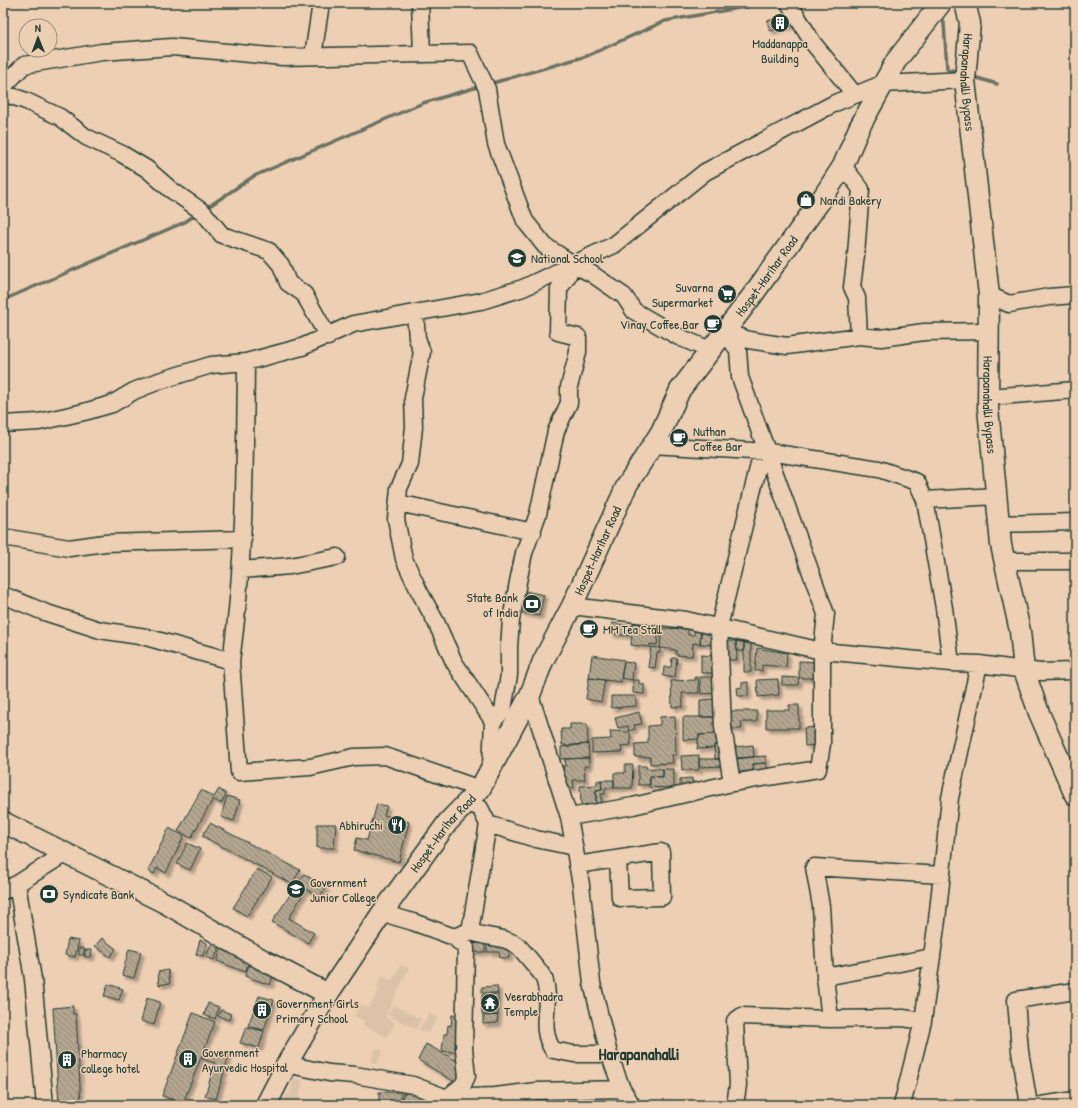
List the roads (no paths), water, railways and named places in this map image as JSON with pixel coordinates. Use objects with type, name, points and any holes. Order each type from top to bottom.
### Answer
[{"type":"main road","name":"Hospet-Harihar Road","points":[[266,1105],[289,1060],[328,994],[382,913],[448,822],[474,795],[491,768],[530,695],[543,661],[572,606],[627,485],[661,432],[680,390],[795,238],[843,166],[859,128],[896,61],[941,3]]},
{"type":"main road","name":"Harapanahalli Bypass","points":[[965,3],[970,23],[965,80],[989,295],[989,398],[999,524],[1005,561],[1020,630],[1024,670],[1039,713],[1075,795]]},
{"type":"main road","points":[[970,23],[972,3]]},
{"type":"main road","points":[[3,822],[167,904],[263,960],[328,994]]},
{"type":"street","points":[[313,56],[321,3]]},
{"type":"street","points":[[420,3],[422,53]]},
{"type":"street","points":[[789,3],[813,43],[855,95]]},
{"type":"street","points":[[3,87],[24,65],[102,52],[172,47],[283,57],[470,53],[485,84],[496,144],[525,221],[545,246],[592,274],[624,296],[634,311],[679,337],[699,344],[710,350]]},
{"type":"street","points":[[3,424],[39,422],[112,404],[134,391],[159,381],[211,365],[246,362],[302,347],[328,337],[353,324],[481,301],[504,295],[523,288],[614,245],[705,172],[835,103],[882,84],[965,80]]},
{"type":"street","points":[[3,93],[26,100],[60,117],[86,137],[122,154],[147,170],[203,212],[222,235],[269,251],[281,265],[288,283],[304,294],[328,337]]},
{"type":"street","points":[[843,166],[861,189],[852,287],[857,298],[859,336]]},
{"type":"street","points":[[493,721],[503,710],[510,675],[509,647],[511,620],[524,553],[533,532],[556,430],[569,403],[569,387],[578,352],[578,337],[558,332],[559,289],[567,278],[573,264]]},
{"type":"street","points":[[989,295],[1009,304],[1049,297],[1075,295]]},
{"type":"street","points":[[415,313],[417,338],[422,352],[413,398],[414,427],[410,464],[399,488],[396,519],[404,559],[436,622],[454,662],[493,721],[491,768]]},
{"type":"street","points":[[725,332],[749,340],[787,346],[859,336],[881,338],[924,332],[989,331]]},
{"type":"street","points":[[569,817],[633,806],[732,783],[818,769],[822,744],[822,651],[826,614],[765,452],[740,377],[738,350],[725,332]]},
{"type":"street","points":[[246,362],[243,539],[239,602],[231,661],[239,772],[310,767],[354,757],[385,756],[474,795],[488,824],[470,932]]},
{"type":"street","points":[[989,398],[1075,390]]},
{"type":"street","points":[[652,445],[765,452],[879,469],[917,482],[925,500],[944,608],[951,663]]},
{"type":"street","points":[[732,783],[723,727],[719,627],[765,452]]},
{"type":"street","points":[[925,500],[997,496]]},
{"type":"street","points":[[398,503],[533,532]]},
{"type":"street","points":[[999,524],[1075,522]]},
{"type":"street","points":[[3,537],[69,548],[105,543],[243,539]]},
{"type":"street","points":[[241,570],[290,566],[336,557]]},
{"type":"street","points":[[1005,561],[1075,561]]},
{"type":"street","points":[[3,595],[44,612],[100,630],[146,637],[231,661]]},
{"type":"street","points":[[572,606],[686,620],[822,651],[951,663],[979,664],[1040,672],[1075,671]]},
{"type":"street","points":[[902,1105],[923,1021],[942,875],[950,798],[979,664]]},
{"type":"street","points":[[530,695],[569,817],[577,865],[592,983],[609,1054],[622,1089],[632,1105]]},
{"type":"street","points":[[488,824],[536,839],[574,847]]},
{"type":"street","points":[[3,891],[17,884],[66,853]]},
{"type":"street","points":[[577,865],[618,860]]},
{"type":"street","points":[[830,1019],[825,977],[821,906],[814,867],[942,875]]},
{"type":"street","points":[[17,884],[33,979],[45,1105]]},
{"type":"street","points":[[382,913],[413,922],[454,937],[466,948],[464,1050],[467,1076],[463,1085],[447,1098]]},
{"type":"street","points":[[454,937],[470,932],[478,935],[502,938],[519,947],[544,977],[547,996],[545,1034],[547,1041],[553,1050],[574,1054],[609,1054]]},
{"type":"street","points":[[825,977],[932,957]]},
{"type":"street","points":[[1029,1105],[1020,1051],[1016,1000],[1075,991]]},
{"type":"street","points":[[735,1105],[738,1085],[735,1021],[742,1016],[830,1019],[903,1018],[923,1021]]},
{"type":"street","points":[[289,1060],[295,1066],[329,1073],[355,1075],[414,1085],[430,1099],[494,1096],[536,1090],[622,1089]]},
{"type":"street","points":[[1041,1105],[1075,1100]]},
{"type":"waterway","points":[[489,84],[587,56],[665,21],[767,3]]},
{"type":"waterway","points":[[938,16],[944,23],[947,69],[960,72]]},
{"type":"waterway","points":[[971,76],[997,84]]},
{"type":"waterway","points":[[205,209],[254,176],[423,103],[481,86]]},
{"type":"waterway","points":[[3,300],[185,222],[198,213]]},
{"type":"place","name":"Maddanappa Building","points":[[780,23]]},
{"type":"place","name":"Nandi Bakery","points":[[806,200]]},
{"type":"place","name":"National School","points":[[517,258]]},
{"type":"place","name":"Suvarna Supermarket","points":[[727,294]]},
{"type":"place","name":"Vinay Coffee Bar","points":[[713,324]]},
{"type":"place","name":"Nuthan Coffee Bar","points":[[679,438]]},
{"type":"place","name":"State Bank of India","points":[[532,604]]},
{"type":"place","name":"MM Tea Stall","points":[[589,629]]},
{"type":"place","name":"Abhiruchi","points":[[397,825]]},
{"type":"place","name":"Government Junior College","points":[[296,889]]},
{"type":"place","name":"Syndicate Bank","points":[[49,894]]},
{"type":"place","name":"Veerabhadra Temple","points":[[490,1003]]},
{"type":"place","name":"Government Girls Primary School","points":[[262,1010]]},
{"type":"place","name":"Government Ayurvedic Hospital","points":[[188,1059]]},
{"type":"place","name":"Pharmacy college hotel","points":[[67,1060]]},
{"type":"district","name":"Harapanahalli","points":[[639,1054]]}]
